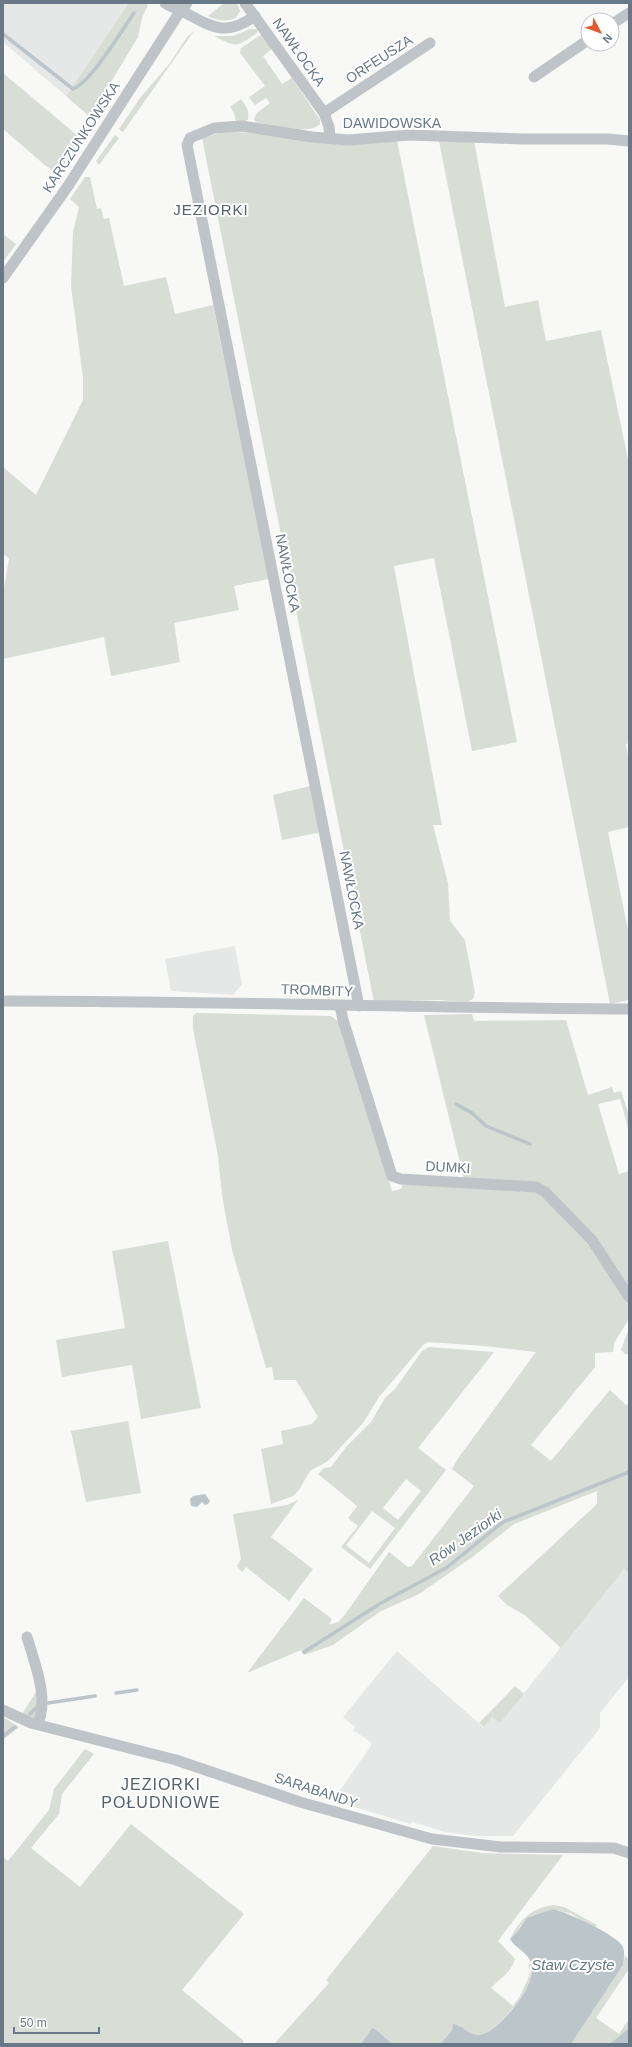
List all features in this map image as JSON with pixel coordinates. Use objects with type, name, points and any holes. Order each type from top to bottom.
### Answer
[{"type":"street","name":"NAWŁOCKA","points":[[165,3],[184,5],[209,26],[219,28],[231,28],[241,25],[255,16],[324,113],[330,127],[330,137]]},
{"type":"street","points":[[245,3],[255,16]]},
{"type":"street","name":"KARCZUNKOWSKA","points":[[3,278],[68,186],[184,5]]},
{"type":"street","points":[[620,19],[629,13]]},
{"type":"street","name":"ORFEUSZA","points":[[324,113],[430,43]]},
{"type":"street","points":[[534,77],[580,45]]},
{"type":"street","name":"DAWIDOWSKA","points":[[187,145],[188,140],[194,136],[214,128],[226,126],[242,126],[312,137],[359,140],[409,135],[522,139],[608,139],[629,141]]},
{"type":"street","name":"NAWŁOCKA","points":[[187,145],[359,1006]]},
{"type":"street","name":"TROMBITY","points":[[3,1001],[232,1002],[340,1006],[629,1009]]},
{"type":"street","name":"DUMKI","points":[[340,1006],[343,1020],[392,1176],[401,1179],[536,1187],[545,1192],[592,1240],[629,1297]]},
{"type":"street","points":[[27,1637],[39,1680],[43,1712],[38,1724]]},
{"type":"street","name":"SARABANDY","points":[[3,1710],[25,1721],[176,1760],[300,1802],[432,1839],[501,1847],[614,1848],[629,1853]]},
{"type":"shaded area","points":[[3,3],[129,3],[66,96],[3,42]]},
{"type":"shaded area","points":[[129,3],[145,3],[148,5],[142,18],[138,37],[90,117],[66,96]]},
{"type":"shaded area","points":[[224,3],[237,3],[240,11],[236,18],[222,20],[208,16]]},
{"type":"shaded area","points":[[250,29],[258,29],[257,33],[245,41],[237,44],[228,43],[214,36],[233,36]]},
{"type":"shaded area","points":[[194,31],[123,132],[119,129],[140,98],[170,63],[187,37]]},
{"type":"shaded area","points":[[262,34],[272,49],[263,56],[282,84],[292,78],[320,120],[320,124],[307,129],[290,129],[256,122],[254,119],[257,113],[270,103],[266,98],[255,105],[249,97],[265,86],[240,53],[241,48]]},
{"type":"shaded area","points":[[3,73],[79,137],[59,174],[46,166],[3,129]]},
{"type":"shaded area","points":[[241,99],[248,111],[248,120],[243,122],[236,121],[234,113],[230,107]]},
{"type":"shaded area","points":[[233,132],[397,140],[517,742],[472,751],[434,558],[394,566],[442,825],[433,825],[448,883],[450,921],[465,940],[475,993],[473,999],[466,1002],[437,1000],[374,1002],[202,138],[219,133]]},
{"type":"shaded area","points":[[115,135],[119,138],[99,165],[96,161]]},
{"type":"shaded area","points":[[439,141],[474,141],[505,307],[538,300],[546,341],[601,330],[629,464],[629,743],[626,744],[629,762],[629,827],[608,832],[629,935],[629,1000],[610,1004]]},
{"type":"shaded area","points":[[85,177],[90,177],[97,209],[101,208],[104,219],[109,218],[124,286],[166,277],[175,314],[213,305],[269,579],[234,586],[239,610],[174,623],[180,662],[111,676],[104,637],[3,659],[3,593],[9,559],[3,553],[3,467],[36,495],[83,400],[83,378],[71,286],[73,232],[79,207],[70,199]]},
{"type":"shaded area","points":[[3,234],[16,244],[3,262]]},
{"type":"shaded area","points":[[310,786],[322,832],[282,840],[273,795]]},
{"type":"shaded area","points":[[235,946],[242,984],[233,995],[171,991],[165,959]]},
{"type":"shaded area","points":[[196,1013],[331,1016],[343,1025],[392,1191],[401,1189],[403,1184],[529,1191],[542,1195],[591,1244],[629,1301],[629,1319],[614,1343],[613,1352],[595,1353],[595,1367],[531,1445],[551,1461],[610,1390],[626,1405],[629,1403],[629,1573],[624,1569],[561,1648],[526,1616],[507,1605],[498,1596],[597,1504],[597,1491],[514,1524],[471,1558],[419,1594],[381,1611],[333,1645],[304,1655],[301,1650],[247,1673],[304,1598],[332,1619],[329,1625],[338,1622],[344,1616],[389,1552],[408,1567],[412,1566],[474,1486],[452,1469],[459,1457],[536,1352],[428,1342],[423,1345],[379,1397],[363,1423],[328,1461],[310,1471],[299,1490],[293,1496],[271,1504],[261,1449],[283,1444],[281,1431],[312,1424],[318,1417],[296,1380],[274,1380],[272,1367],[266,1368],[232,1250],[222,1195],[218,1156],[193,1029],[193,1016]]},
{"type":"shaded area","points":[[472,1014],[474,1021],[566,1020],[588,1095],[612,1087],[614,1093],[621,1091],[629,1115],[629,1131],[620,1099],[598,1104],[619,1174],[629,1171],[629,1289],[549,1191],[464,1179],[424,1015]]},
{"type":"shaded area","points":[[168,1241],[201,1408],[141,1419],[132,1365],[62,1377],[56,1340],[125,1328],[112,1251]]},
{"type":"shaded area","points":[[629,1328],[629,1354],[625,1354],[621,1350]]},
{"type":"shaded area","points":[[429,1347],[494,1352],[418,1448],[446,1470],[370,1569],[341,1547],[358,1526],[348,1518],[357,1506],[318,1474],[324,1468],[331,1467],[346,1447],[371,1422],[385,1398],[395,1389],[422,1351]],"holes":[[[406,1479],[421,1491],[398,1520],[383,1508]],[[372,1511],[395,1528],[369,1563],[346,1545]]]},
{"type":"shaded area","points":[[128,1421],[141,1493],[86,1502],[71,1431]]},
{"type":"shaded area","points":[[298,1500],[271,1537],[313,1569],[289,1601],[246,1567],[242,1572],[237,1566],[241,1559],[233,1514],[287,1505]]},
{"type":"shaded area","points":[[624,1568],[629,1573],[629,1677],[600,1713],[600,1728],[513,1836],[475,1836],[445,1832],[412,1822],[411,1824],[345,1804],[344,1799],[336,1796],[371,1746],[371,1742],[353,1730],[355,1727],[343,1717],[397,1651],[483,1727],[492,1717],[500,1723]]},
{"type":"shaded area","points":[[515,1686],[524,1694],[500,1723],[492,1717],[484,1727],[479,1723]]},
{"type":"shaded area","points":[[36,1692],[39,1695],[35,1720],[22,1714]]},
{"type":"shaded area","points":[[3,1717],[19,1727],[3,1740]]},
{"type":"shaded area","points":[[85,1749],[94,1754],[62,1794],[59,1814],[31,1848],[80,1887],[131,1824],[244,1914],[182,1990],[244,2041],[242,2044],[3,2044],[3,1857],[8,1861],[49,1810],[54,1789]]},
{"type":"shaded area","points":[[433,1846],[482,1853],[563,1855],[498,1941],[515,1959],[508,1972],[491,1988],[513,2006],[520,1996],[531,1972],[528,1965],[532,1964],[533,1973],[526,1990],[511,2011],[493,2029],[484,2034],[472,2034],[458,2025],[440,2044],[393,2044],[372,2028],[361,2044],[274,2044],[329,1983],[326,1980]]},
{"type":"shaded area","points":[[553,1905],[564,1907],[597,1925],[592,1927],[572,1914],[553,1909],[520,1926],[517,1932],[510,1939],[522,1921],[532,1912]]},
{"type":"shaded area","points":[[625,1955],[629,1960],[629,1969],[596,2018],[619,2034],[629,2019],[629,2044],[571,2044],[623,1965]]},
{"type":"water","points":[[205,1494],[210,1501],[208,1504],[205,1505],[202,1502],[197,1507],[191,1506],[190,1499],[193,1496]]},
{"type":"water","name":"Staw Czyste","points":[[553,1909],[580,1919],[612,1936],[623,1947],[624,1952],[623,1965],[571,2044],[440,2044],[452,2031],[453,2024],[460,2026],[474,2035],[486,2033],[495,2027],[514,2008],[528,1985],[532,1974],[532,1966],[526,1954],[510,1939],[527,1918]]},
{"type":"water","points":[[372,2028],[375,2029],[393,2044],[361,2044]]},
{"type":"water","points":[[629,2030],[629,2044],[610,2044]]},
{"type":"waterway","points":[[3,34],[73,89],[88,77],[97,66],[134,13]]},
{"type":"waterway","points":[[456,1104],[472,1113],[486,1126],[530,1144]]},
{"type":"waterway","name":"Rów Jeziorki","points":[[304,1652],[381,1603],[446,1568],[503,1522],[629,1472]]},
{"type":"waterway","points":[[116,1693],[137,1690]]},
{"type":"waterway","name":"Rów Jeziorki","points":[[48,1703],[95,1696]]},
{"type":"waterway","name":"Rów Jeziorki","points":[[30,1714],[38,1706]]},
{"type":"waterway","name":"Rów Jeziorki","points":[[3,1736],[15,1727]]},
{"type":"district","name":"JEZIORKI","points":[[211,209]]},
{"type":"district","name":"JEZIORKI POŁUDNIOWE","points":[[161,1793]]}]
